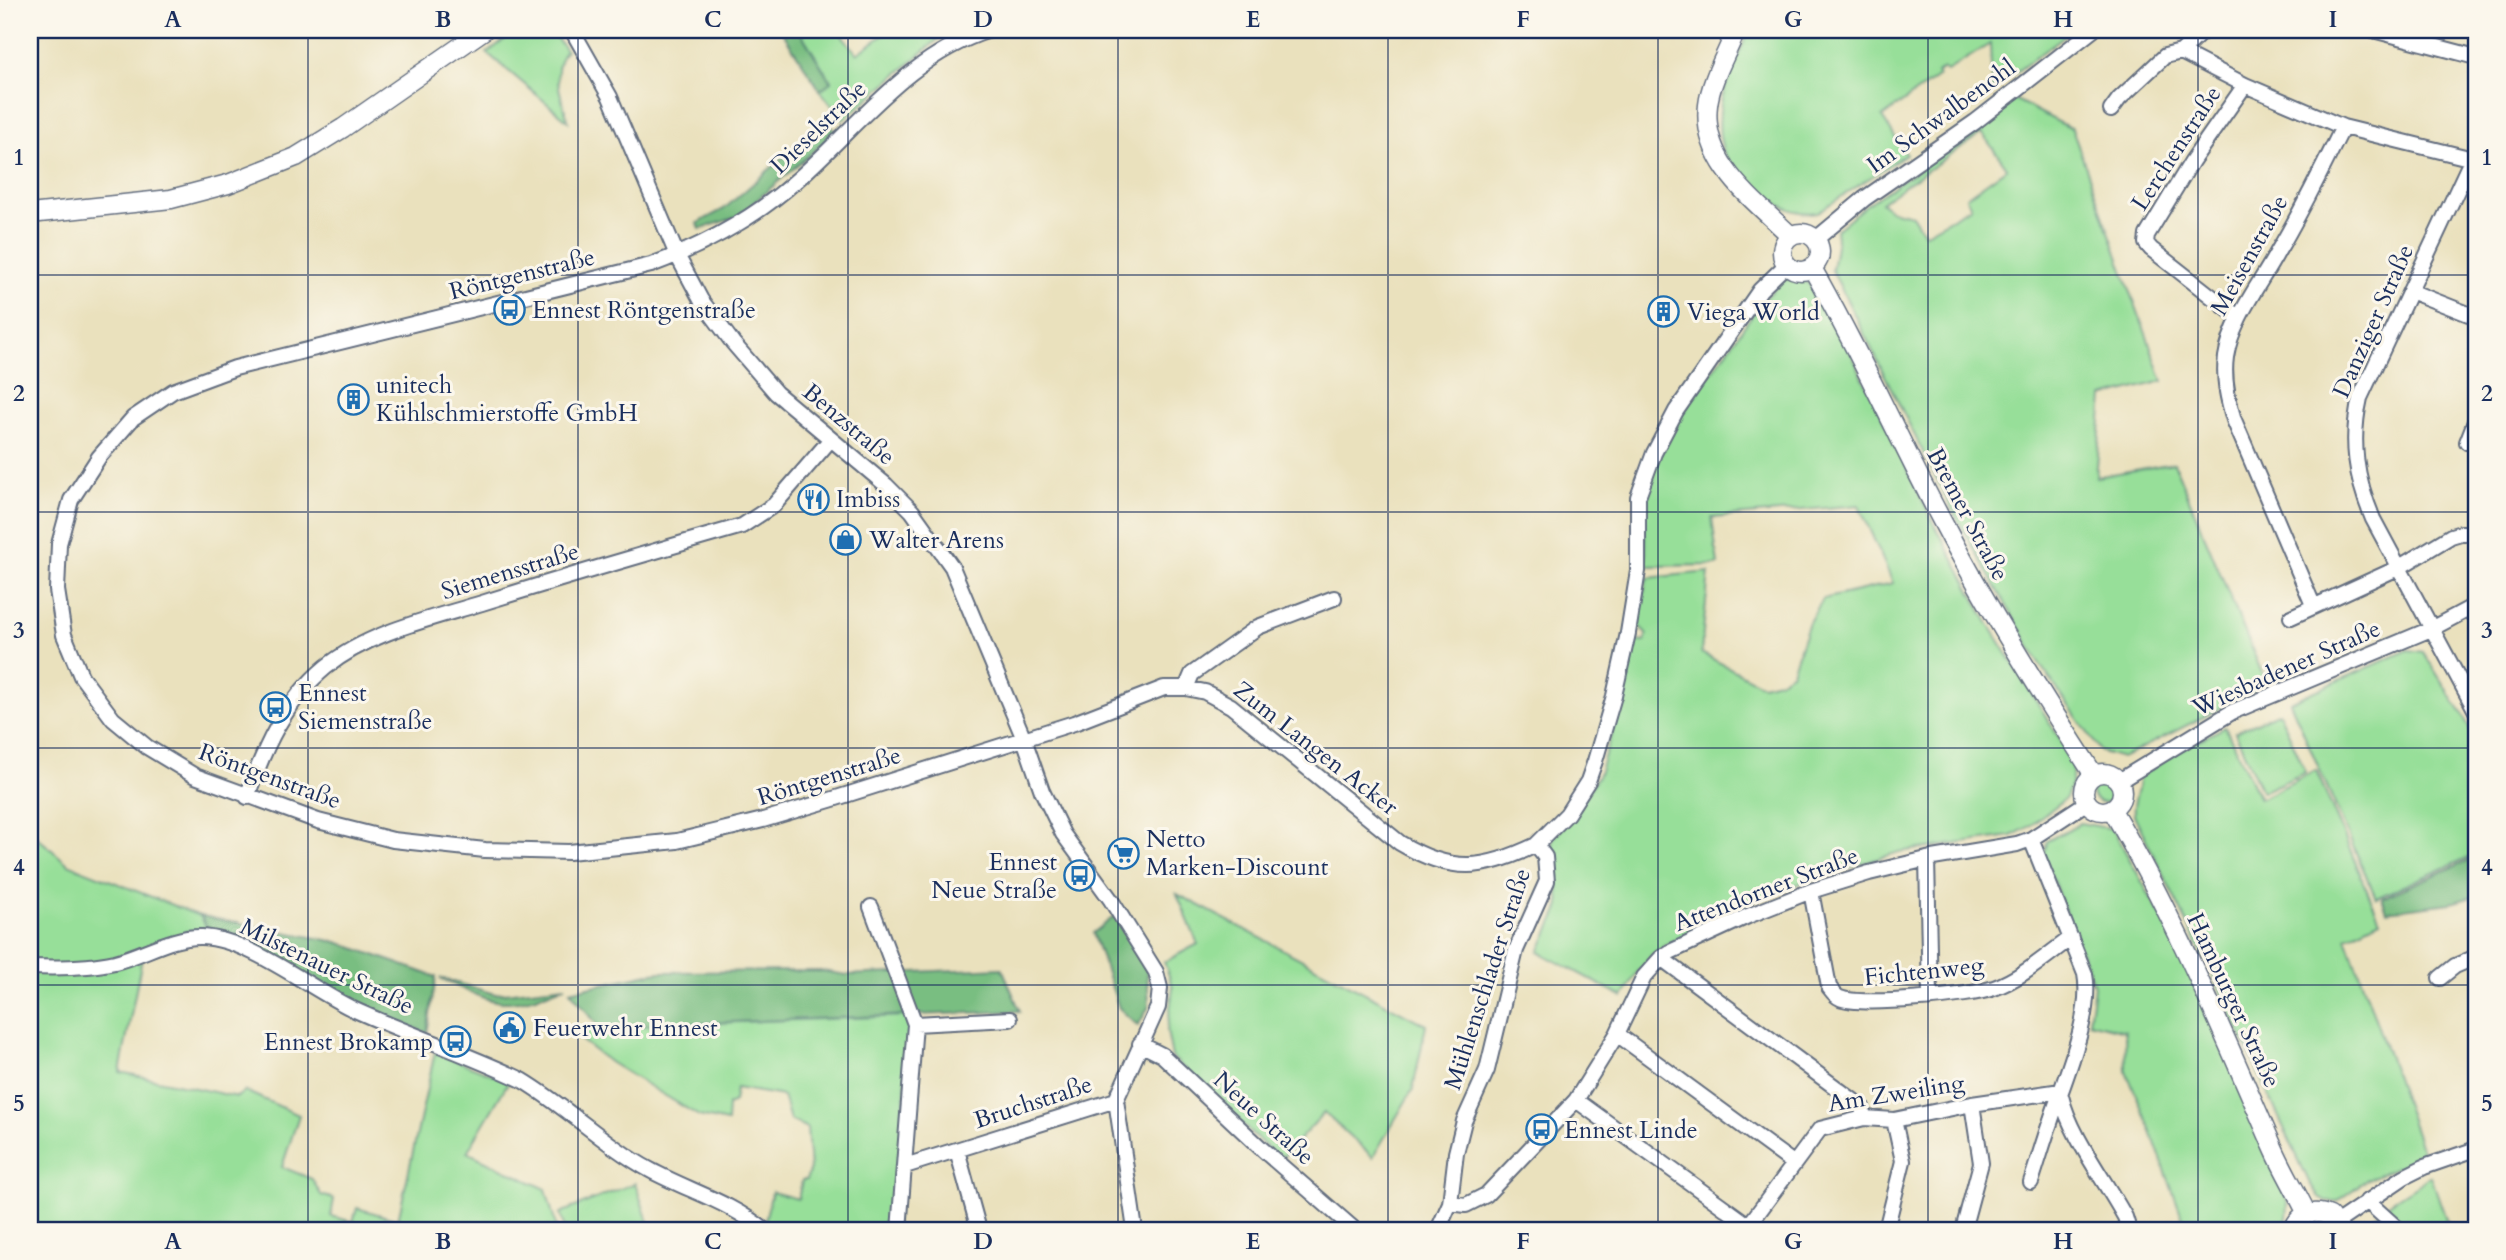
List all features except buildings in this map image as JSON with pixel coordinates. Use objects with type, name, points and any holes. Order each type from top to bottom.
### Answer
[{"type":"main road","points":[[30,214],[171,199],[228,184],[296,157],[344,128],[484,30]]},
{"type":"main road","points":[[1736,30],[1711,94],[1708,134],[1718,158],[1736,183],[1791,236]]},
{"type":"main road","points":[[1802,232],[1816,240],[1820,245],[1820,258],[1812,268],[1801,271],[1787,264],[1782,251],[1783,245],[1791,236],[1802,232]]},
{"type":"main road","name":"Bremer Straße","points":[[1812,268],[1840,316],[1954,543],[2000,625],[2094,775]]},
{"type":"main road","points":[[2108,774],[2119,781],[2122,795],[2112,810],[2095,810],[2086,803],[2084,787],[2094,775],[2108,774]]},
{"type":"main road","name":"Hamburger Straße","points":[[2112,810],[2209,999],[2275,1151],[2307,1214]]},
{"type":"main road","points":[[2293,1230],[2300,1218],[2307,1214],[2323,1213],[2330,1216],[2338,1227]]},
{"type":"street","name":"Benzstraße","points":[[572,30],[610,97],[677,256],[701,300],[776,393],[858,460],[912,511],[952,567],[1024,739],[1042,791],[1063,834],[1111,900],[1156,972],[1160,988],[1158,1007],[1140,1044]]},
{"type":"street","name":"Dieselstraße","points":[[677,256],[739,225],[768,204],[823,156],[897,82],[928,59],[971,36],[990,30]]},
{"type":"street","name":"Im Schwalbenohl","points":[[1816,240],[1864,199],[1975,122],[2093,30]]},
{"type":"street","points":[[2111,110],[2119,99],[2165,56],[2182,52],[2204,30]]},
{"type":"street","points":[[2373,30],[2476,57]]},
{"type":"street","points":[[2182,52],[2245,85],[2343,127],[2475,154]]},
{"type":"street","name":"Lerchenstraße","points":[[2239,318],[2146,243],[2147,235],[2192,161],[2245,85]]},
{"type":"street","name":"Meisenstraße","points":[[2313,605],[2234,421],[2228,400],[2226,359],[2230,338],[2239,318],[2280,249],[2343,127]]},
{"type":"street","name":"Danziger Straße","points":[[2475,154],[2360,398],[2354,439],[2355,462],[2361,490],[2398,568],[2476,711]]},
{"type":"street","name":"Röntgenstraße","points":[[677,256],[651,265],[235,368],[173,391],[133,418],[99,457],[71,500],[59,544],[57,590],[64,635],[81,676],[113,719],[147,747],[195,776],[318,821],[393,840],[485,850],[569,852],[677,841],[763,820],[1024,739]]},
{"type":"street","name":"Mühlenschlader Straße","points":[[1438,1230],[1450,1203],[1454,1166],[1464,1121],[1486,1070],[1516,950],[1547,881],[1545,857],[1536,845],[1567,814],[1588,780],[1603,735],[1628,633],[1637,578],[1638,498],[1654,453],[1676,411],[1760,290],[1787,264]]},
{"type":"street","points":[[2410,291],[2476,317]]},
{"type":"street","points":[[2467,442],[2476,419]]},
{"type":"street","name":"Siemensstraße","points":[[247,797],[262,753],[296,696],[325,668],[349,650],[417,623],[742,526],[774,505],[831,439]]},
{"type":"street","points":[[2291,617],[2398,568],[2451,536],[2476,533]]},
{"type":"street","points":[[1186,688],[1192,674],[1258,627],[1334,598]]},
{"type":"street","name":"Wiesbadener Straße","points":[[2119,781],[2232,712],[2431,629],[2476,605]]},
{"type":"street","name":"Zum Langen Acker","points":[[1024,739],[1164,688],[1186,688],[1205,692],[1231,706],[1400,843],[1417,853],[1452,865],[1475,866],[1496,862],[1536,845]]},
{"type":"street","name":"Attendorner Straße","points":[[1450,1203],[1466,1205],[1486,1195],[1576,1100],[1617,1034],[1644,977],[1661,958],[1748,916],[1811,891],[1927,859],[1998,848],[2031,839],[2086,803]]},
{"type":"street","points":[[2031,839],[2085,974],[2088,989],[2086,1008],[2061,1093],[2031,1182]]},
{"type":"street","points":[[1927,859],[1930,997]]},
{"type":"street","name":"Fichtenweg","points":[[1811,891],[1829,987],[1838,998],[1866,1003],[1976,993],[2011,980],[2071,938]]},
{"type":"street","points":[[871,907],[915,1024],[899,1230]]},
{"type":"street","name":"Milstenauer Straße","points":[[30,967],[88,966],[115,962],[192,937],[238,945],[338,1001],[522,1080],[547,1094],[643,1165],[732,1207],[764,1230]]},
{"type":"street","points":[[2440,978],[2455,965],[2476,957]]},
{"type":"street","points":[[1661,958],[1862,1107],[1864,1118]]},
{"type":"street","points":[[915,1024],[1010,1018]]},
{"type":"street","points":[[1617,1034],[1793,1163]]},
{"type":"street","name":"Bruchstraße","points":[[905,1166],[1116,1100],[1140,1044]]},
{"type":"street","name":"Neue Straße","points":[[1140,1044],[1162,1055],[1263,1150],[1355,1230]]},
{"type":"street","points":[[2061,1093],[2064,1109],[2079,1140],[2120,1208],[2129,1230]]},
{"type":"street","name":"Am Zweiling","points":[[1751,1228],[1752,1221],[1819,1129],[1864,1118],[1894,1120],[1972,1104],[2061,1093]]},
{"type":"street","points":[[1116,1100],[1135,1230]]},
{"type":"street","points":[[1576,1100],[1751,1228]]},
{"type":"street","points":[[1963,1230],[1982,1163],[1972,1104]]},
{"type":"street","points":[[1886,1230],[1903,1161],[1894,1120]]},
{"type":"street","points":[[2338,1227],[2367,1201],[2424,1167],[2476,1149]]},
{"type":"street","points":[[957,1150],[979,1230]]},
{"type":"street","points":[[2367,1201],[2399,1230]]},
{"type":"green space","points":[[517,30],[550,30],[566,50],[558,67],[558,76],[568,121],[487,53]]},
{"type":"green space","points":[[781,30],[799,30],[831,82],[820,90]]},
{"type":"green space","points":[[799,30],[838,30],[857,54],[890,30],[949,30],[843,120],[820,90],[831,81]]},
{"type":"green space","points":[[1748,30],[2072,30],[1992,90],[1990,44],[1947,71],[1943,68],[1937,73],[1939,76],[1882,117],[1906,154],[1818,212],[1810,213],[1786,208],[1765,196],[1738,172],[1723,150],[1719,128],[1722,98]]},
{"type":"green space","points":[[2014,99],[2072,129],[2163,381],[2103,397],[2096,477],[2174,463],[2267,685],[2122,758],[2101,752],[2041,666],[1952,510],[1832,270],[1836,230],[1866,205],[1958,143]],"holes":[[[1982,133],[2007,168],[1966,197],[1971,207],[1924,234],[1912,215],[1890,210],[1881,202]]]},
{"type":"green space","points":[[826,120],[836,132],[737,217],[700,229],[698,223],[724,209]]},
{"type":"green space","points":[[1789,277],[1806,282],[1827,303],[1929,514],[1987,621],[2074,762],[2071,785],[2066,798],[2029,827],[2011,836],[1899,852],[1792,886],[1741,907],[1669,943],[1652,955],[1637,973],[1623,997],[1539,952],[1560,906],[1557,874],[1549,859],[1553,838],[1577,810],[1599,774],[1635,641],[1645,642],[1647,634],[1638,625],[1647,578],[1709,572],[1701,653],[1762,685],[1779,681],[1792,672],[1809,622],[1823,599],[1893,583],[1859,505],[1712,518],[1718,565],[1646,566],[1645,504],[1651,475],[1659,455],[1680,417],[1750,318],[1764,300]]},
{"type":"green space","points":[[2408,650],[2423,652],[2464,717],[2476,742],[2476,854],[2376,898],[2290,702]]},
{"type":"green space","points":[[2279,712],[2306,772],[2262,792],[2235,732]]},
{"type":"green space","points":[[2225,727],[2260,799],[2316,770],[2380,920],[2346,937],[2424,1156],[2368,1179],[2337,1201],[2326,1201],[2319,1197],[2309,1182],[2217,984],[2134,815],[2139,777],[2189,745]]},
{"type":"green space","points":[[2103,781],[2111,784],[2114,792],[2111,800],[2103,803],[2095,800],[2092,792],[2095,784]]},
{"type":"green space","points":[[2080,823],[2113,829],[2190,969],[2230,1058],[2288,1203],[2283,1230],[2187,1230],[2126,1071],[2125,1031],[2089,1022],[2094,986],[2044,857],[2047,841]]},
{"type":"green space","points":[[30,831],[68,864],[200,916],[206,926],[204,931],[186,931],[179,939],[143,953],[120,1072],[237,1097],[245,1091],[299,1115],[282,1167],[312,1179],[321,1195],[334,1199],[331,1216],[353,1222],[357,1208],[398,1220],[435,1052],[509,1081],[467,1152],[546,1189],[557,1230],[30,1230]]},
{"type":"green space","points":[[2476,857],[2476,896],[2451,903],[2387,911],[2382,898]]},
{"type":"green space","points":[[1177,894],[1426,1025],[1413,1089],[1373,1157],[1324,1113],[1280,1160],[1172,1057],[1167,1031],[1173,987],[1164,962],[1198,944]]},
{"type":"green space","points":[[201,916],[337,942],[436,977],[427,1033],[368,1010],[204,931],[206,926]]},
{"type":"green space","points":[[1115,916],[1147,970],[1149,1006],[1138,1026],[1119,1008],[1093,933]]},
{"type":"green space","points":[[1002,968],[1020,1011],[599,1027],[570,991],[658,972],[822,971],[847,975]]},
{"type":"green space","points":[[440,978],[495,994],[566,986],[528,999],[502,1002],[476,995]]},
{"type":"green space","points":[[908,1016],[910,1028],[895,1230],[773,1230],[764,1224],[772,1192],[798,1199],[802,1180],[806,1180],[810,1169],[807,1128],[790,1120],[783,1096],[736,1088],[734,1102],[728,1105],[727,1122],[699,1116],[611,1063],[578,1038],[582,1028]]},
{"type":"green space","points":[[2431,1176],[2447,1222],[2471,1230],[2359,1230],[2391,1202]]},
{"type":"green space","points":[[635,1183],[651,1230],[565,1230],[560,1213]]},
{"type":"place","name":"Ennest Röntgenstraße","points":[[509,310]]},
{"type":"place","name":"Viega World","points":[[1664,312]]},
{"type":"place","name":"unitech Kühlschmierstoffe GmbH","points":[[353,399]]},
{"type":"place","name":"Imbiss","points":[[813,499]]},
{"type":"place","name":"Walter Arens","points":[[846,540]]},
{"type":"place","name":"Ennest Siemenstraße","points":[[275,707]]},
{"type":"place","name":"Netto Marken-Discount","points":[[1123,853]]},
{"type":"place","name":"Ennest Neue Straße","points":[[1080,876]]},
{"type":"place","name":"Feuerwehr Ennest","points":[[510,1028]]},
{"type":"place","name":"Ennest Brokamp","points":[[456,1042]]},
{"type":"place","name":"Ennest Linde","points":[[1541,1130]]}]
